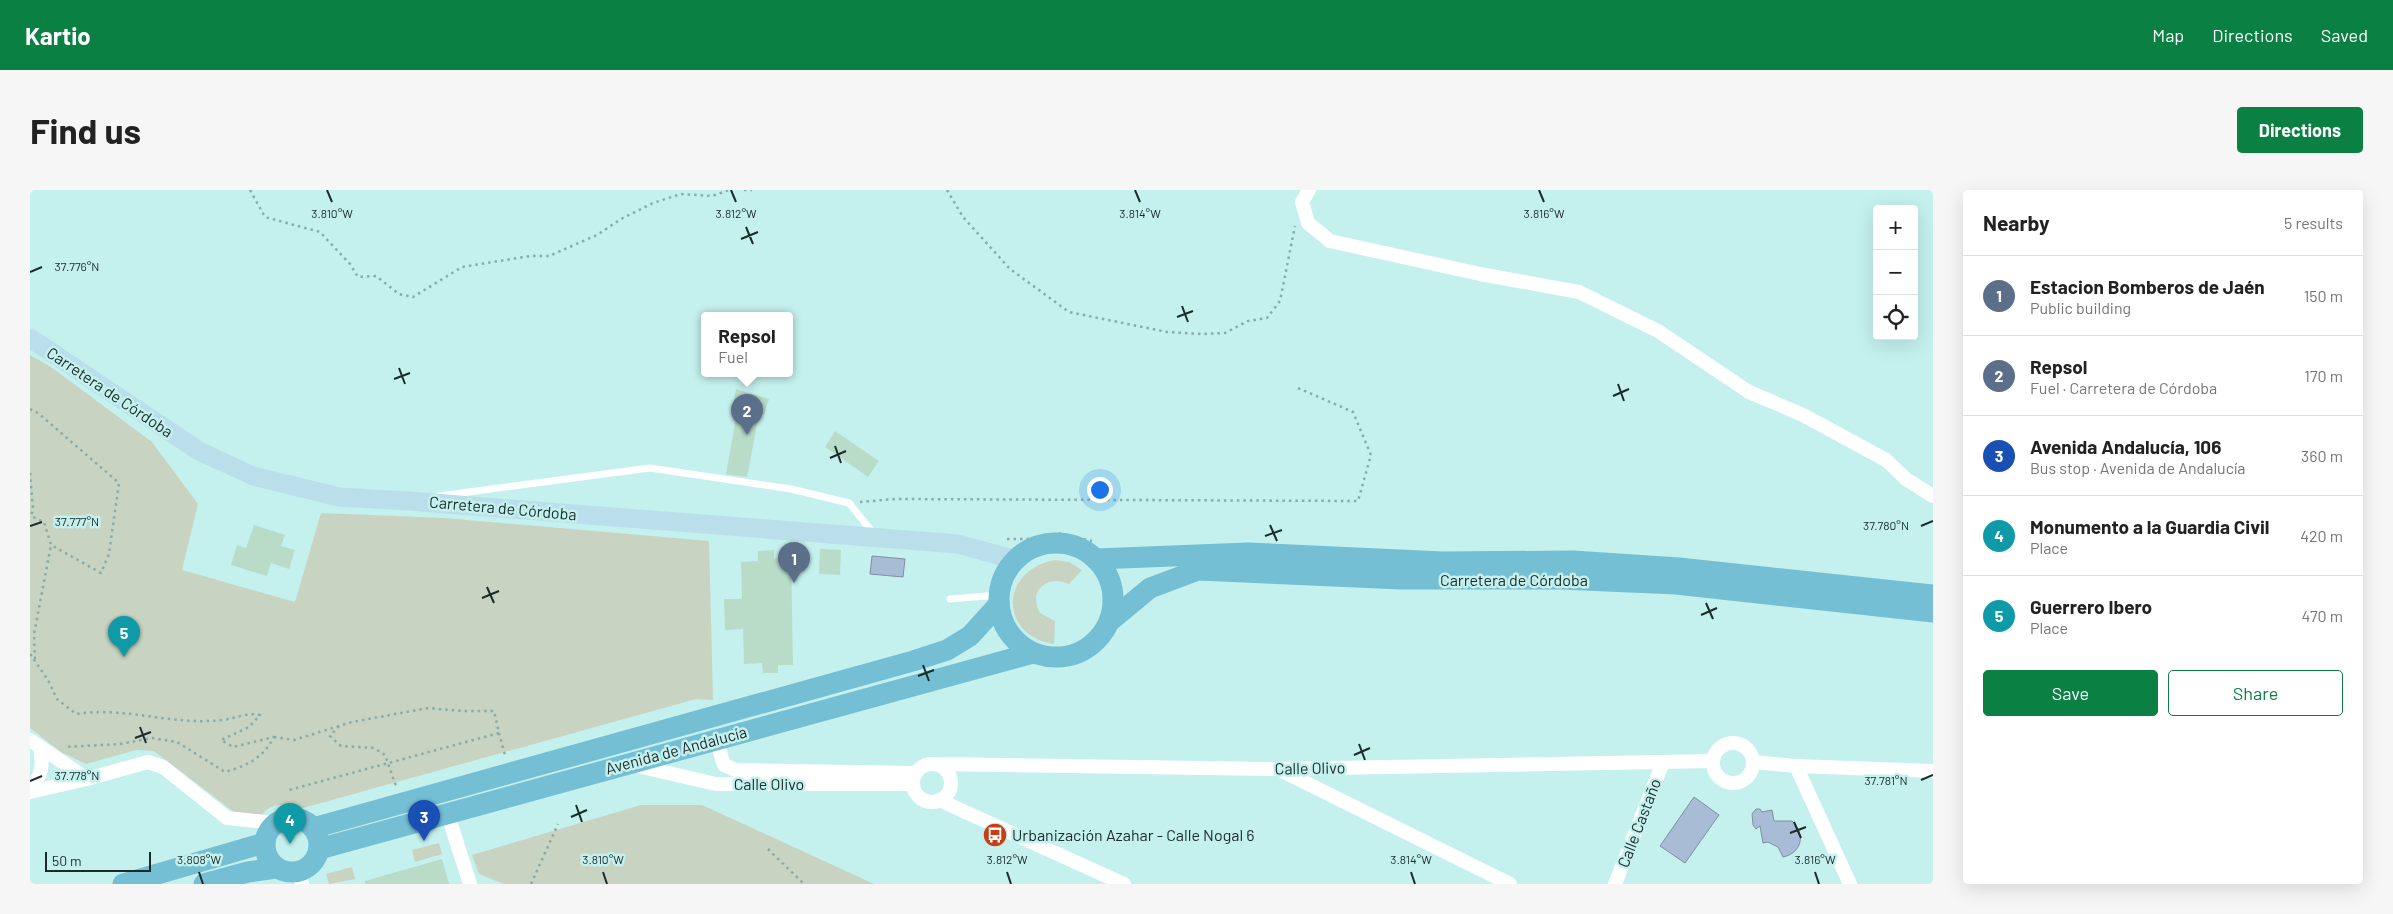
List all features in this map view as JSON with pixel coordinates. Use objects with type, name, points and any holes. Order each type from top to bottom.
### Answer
[{"type":"main road","name":"Carretera de Córdoba","points":[[30,338],[199,451],[253,476],[339,497],[409,500],[958,544],[1016,560]]},
{"type":"main road","points":[[1047,544],[1064,544],[1081,549],[1096,559],[1106,572],[1112,588],[1113,606],[1109,622],[1100,638],[1086,649],[1069,656],[1050,657],[1033,652],[1018,643],[1007,629],[999,599],[1004,576],[1016,560],[1030,550],[1047,544]]},
{"type":"main road","name":"Carretera de Córdoba","points":[[1096,559],[1248,553],[1443,562],[1573,561],[1680,568],[1933,595]]},
{"type":"main road","name":"Carretera de Córdoba","points":[[1109,622],[1150,588],[1198,570],[1400,579],[1561,579],[1676,584],[1933,612]]},
{"type":"main road","name":"Avenida de Andalucía","points":[[313,828],[948,650],[970,636],[999,599]]},
{"type":"main road","name":"Avenida de Andalucía","points":[[319,849],[447,812],[1033,652]]},
{"type":"main road","points":[[299,819],[313,828],[317,834],[319,849],[313,864],[300,878],[276,868],[267,858],[264,844],[270,829],[275,824],[282,820],[299,819]]},
{"type":"main road","points":[[123,884],[264,844]]},
{"type":"main road","points":[[204,884],[248,872],[276,868]]},
{"type":"street","points":[[1309,190],[1302,202],[1308,223],[1330,241],[1480,274],[1579,292],[1658,331],[1749,392],[1803,415],[1886,460],[1906,478],[1933,496]]},
{"type":"street","name":"Calle Olivo","points":[[716,739],[724,765],[736,770],[914,778]]},
{"type":"street","points":[[1730,743],[1737,743],[1748,750],[1753,762],[1750,774],[1746,779],[1733,783],[1720,779],[1716,774],[1713,761],[1718,749],[1730,743]]},
{"type":"street","points":[[35,744],[87,779]]},
{"type":"street","points":[[30,787],[41,774],[43,760],[35,744]]},
{"type":"street","name":"Calle Olivo","points":[[937,764],[1277,768],[1713,761]]},
{"type":"street","points":[[30,792],[148,762],[163,767],[226,818],[275,824]]},
{"type":"street","name":"Calle Castaño","points":[[1615,884],[1663,762]]},
{"type":"street","points":[[1753,762],[1796,766],[1933,771]]},
{"type":"street","name":"Calle Olivo","points":[[627,764],[716,784],[914,778]]},
{"type":"street","points":[[939,800],[948,793],[951,782],[947,770],[937,764],[925,765],[914,778],[917,795],[927,801],[939,800],[1124,884]]},
{"type":"street","points":[[1796,766],[1850,884]]},
{"type":"street","points":[[1277,768],[1510,884]]},
{"type":"street","points":[[447,812],[470,884]]},
{"type":"lane","points":[[409,500],[650,468],[791,489],[849,503],[878,538]]},
{"type":"lane","points":[[950,599],[999,599]]},
{"type":"path","points":[[250,190],[265,217],[320,232],[350,264],[358,277],[376,276],[399,294],[413,297],[462,268],[530,256],[549,256],[596,235],[621,219],[653,203],[681,194],[712,196],[729,190]]},
{"type":"path","points":[[744,190],[752,190]]},
{"type":"path","points":[[946,190],[963,217],[1010,269],[1069,312],[1168,332],[1202,334],[1225,333],[1248,321],[1267,318],[1280,301],[1295,227],[1304,210]]},
{"type":"path","points":[[849,503],[895,499],[1358,501],[1371,455],[1353,412],[1298,388]]},
{"type":"path","points":[[30,409],[38,413],[119,483],[109,554],[102,573],[51,545]]},
{"type":"path","points":[[30,473],[32,509],[30,517],[44,522],[51,545],[34,634],[35,660]]},
{"type":"path","points":[[30,654],[48,680],[58,700],[76,714],[94,711],[164,718],[223,720],[250,713],[260,716],[249,727],[221,740],[233,748],[274,737],[294,740],[340,725],[428,708],[494,711],[504,755]]},
{"type":"path","points":[[340,725],[330,736],[341,746],[374,748],[385,755],[396,786]]},
{"type":"path","points":[[290,790],[498,733]]},
{"type":"path","points":[[64,747],[120,744],[152,738],[177,742],[225,772],[245,766],[266,751],[274,737]]},
{"type":"path","points":[[531,884],[558,824]]},
{"type":"path","points":[[768,849],[804,884]]},
{"type":"green space","points":[[30,355],[51,367],[152,442],[198,504],[182,570],[295,602],[321,513],[443,518],[709,541],[713,700],[696,699],[303,808],[285,804],[273,806],[264,812],[260,818],[238,815],[154,751],[136,750],[86,764],[61,752],[30,728]]},
{"type":"green space","points":[[1055,560],[1069,562],[1082,570],[1069,584],[1054,581],[1042,586],[1038,592],[1036,598],[1040,613],[1055,621],[1054,644],[1036,639],[1023,629],[1015,617],[1013,603],[1016,589],[1023,576],[1037,566]]},
{"type":"green space","points":[[641,805],[702,805],[874,884],[504,884],[479,874],[472,855]]},
{"type":"green space","points":[[439,843],[442,854],[415,862],[412,850]]},
{"type":"green space","points":[[352,867],[355,879],[329,884],[326,874]]},
{"type":"water","points":[[872,556],[905,559],[903,577],[870,574]]},
{"type":"water","points":[[1694,797],[1719,815],[1685,863],[1660,846]]},
{"type":"water","points":[[1756,809],[1760,809],[1762,812],[1772,810],[1774,821],[1792,821],[1800,837],[1798,847],[1794,852],[1783,857],[1778,847],[1768,842],[1763,843],[1760,826],[1756,829],[1753,825],[1752,814]]},
{"type":"building","points":[[736,389],[769,399],[764,414],[759,414],[747,477],[726,474],[738,407],[733,405]]},
{"type":"building","points":[[835,431],[879,461],[868,477],[825,447]]},
{"type":"building","points":[[254,525],[285,535],[281,546],[295,550],[289,569],[271,563],[267,576],[231,565],[237,545],[246,548]]},
{"type":"building","points":[[820,549],[841,550],[840,575],[819,574]]},
{"type":"building","points":[[774,550],[774,558],[791,557],[793,665],[778,665],[778,673],[763,673],[762,663],[744,664],[743,629],[725,630],[724,599],[742,599],[741,562],[758,561],[758,551]]},
{"type":"building","points":[[442,859],[449,884],[365,884],[365,881]]},
{"type":"place","name":"Repsol","points":[[747,435]]},
{"type":"place","name":"Estacion Bomberos de Jaén","points":[[794,583]]},
{"type":"place","name":"Guerrero Ibero","points":[[124,657]]},
{"type":"place","name":"Urbanización Azahar - Calle Nogal 6","points":[[995,835]]},
{"type":"place","name":"Avenida Andalucía, 106","points":[[424,841]]},
{"type":"place","name":"Monumento a la Guardia Civil","points":[[290,844]]}]
